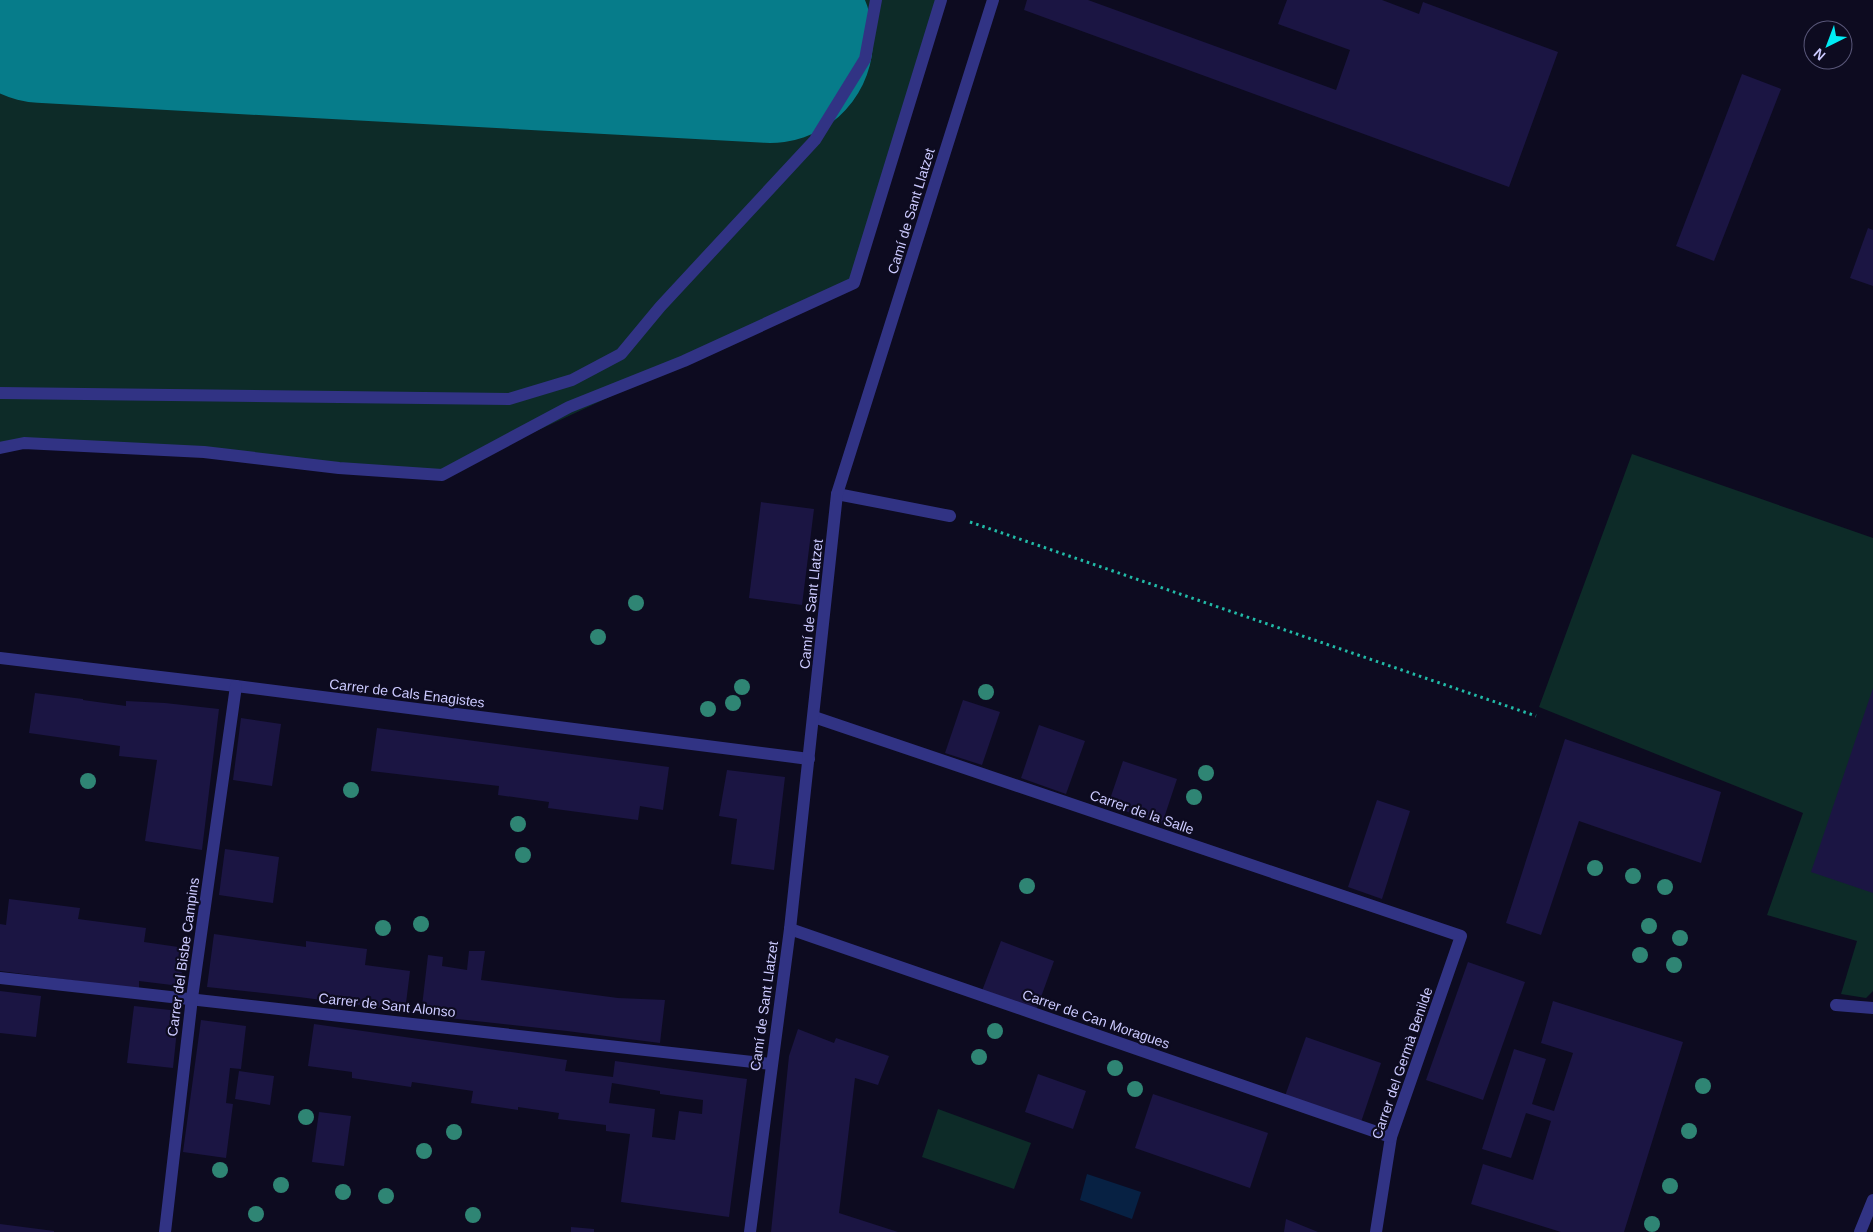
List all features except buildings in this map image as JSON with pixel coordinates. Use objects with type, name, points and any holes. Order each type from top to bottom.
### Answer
[{"type":"street","points":[[0,393],[509,399],[572,380],[622,354],[660,306],[815,140],[865,59],[876,0]]},
{"type":"street","points":[[0,448],[24,443],[204,452],[339,468],[442,475],[569,407],[684,361],[854,283],[941,0]]},
{"type":"street","name":"Camí de Sant Llatzet","points":[[750,1232],[790,929],[837,494],[993,0]]},
{"type":"street","points":[[837,494],[950,516]]},
{"type":"street","name":"Carrer de Cals Enagistes","points":[[0,658],[809,759]]},
{"type":"street","name":"Carrer del Bisbe Campins","points":[[165,1232],[192,998],[236,686]]},
{"type":"street","name":"Carrer de la Salle","points":[[814,717],[1461,936]]},
{"type":"street","name":"Carrer de Can Moragues","points":[[790,929],[1391,1137]]},
{"type":"street","name":"Carrer del Germà Benilde","points":[[1376,1232],[1391,1137],[1461,936]]},
{"type":"street","name":"Carrer de Sant Alonso","points":[[0,978],[771,1064]]},
{"type":"street","points":[[1836,1005],[1873,1008]]},
{"type":"street","points":[[1860,1232],[1873,1200]]},
{"type":"path","points":[[950,516],[1536,716]]},
{"type":"green space","points":[[782,0],[942,0],[854,283],[442,475],[25,443],[0,449],[0,49],[777,90]]},
{"type":"green space","points":[[1632,454],[1873,538],[1873,991],[1866,998],[1841,994],[1857,941],[1767,915],[1803,813],[1539,707]]},
{"type":"green space","points":[[938,1109],[1031,1143],[1014,1189],[922,1157]]},
{"type":"water","points":[[1087,1174],[1141,1192],[1132,1219],[1080,1200]]},
{"type":"taxiway","points":[[491,20],[560,23],[601,29],[617,34],[675,66],[690,70],[707,71],[733,65],[751,53],[765,26],[767,14],[765,0]]},
{"type":"runway","points":[[43,0],[770,40]]}]
